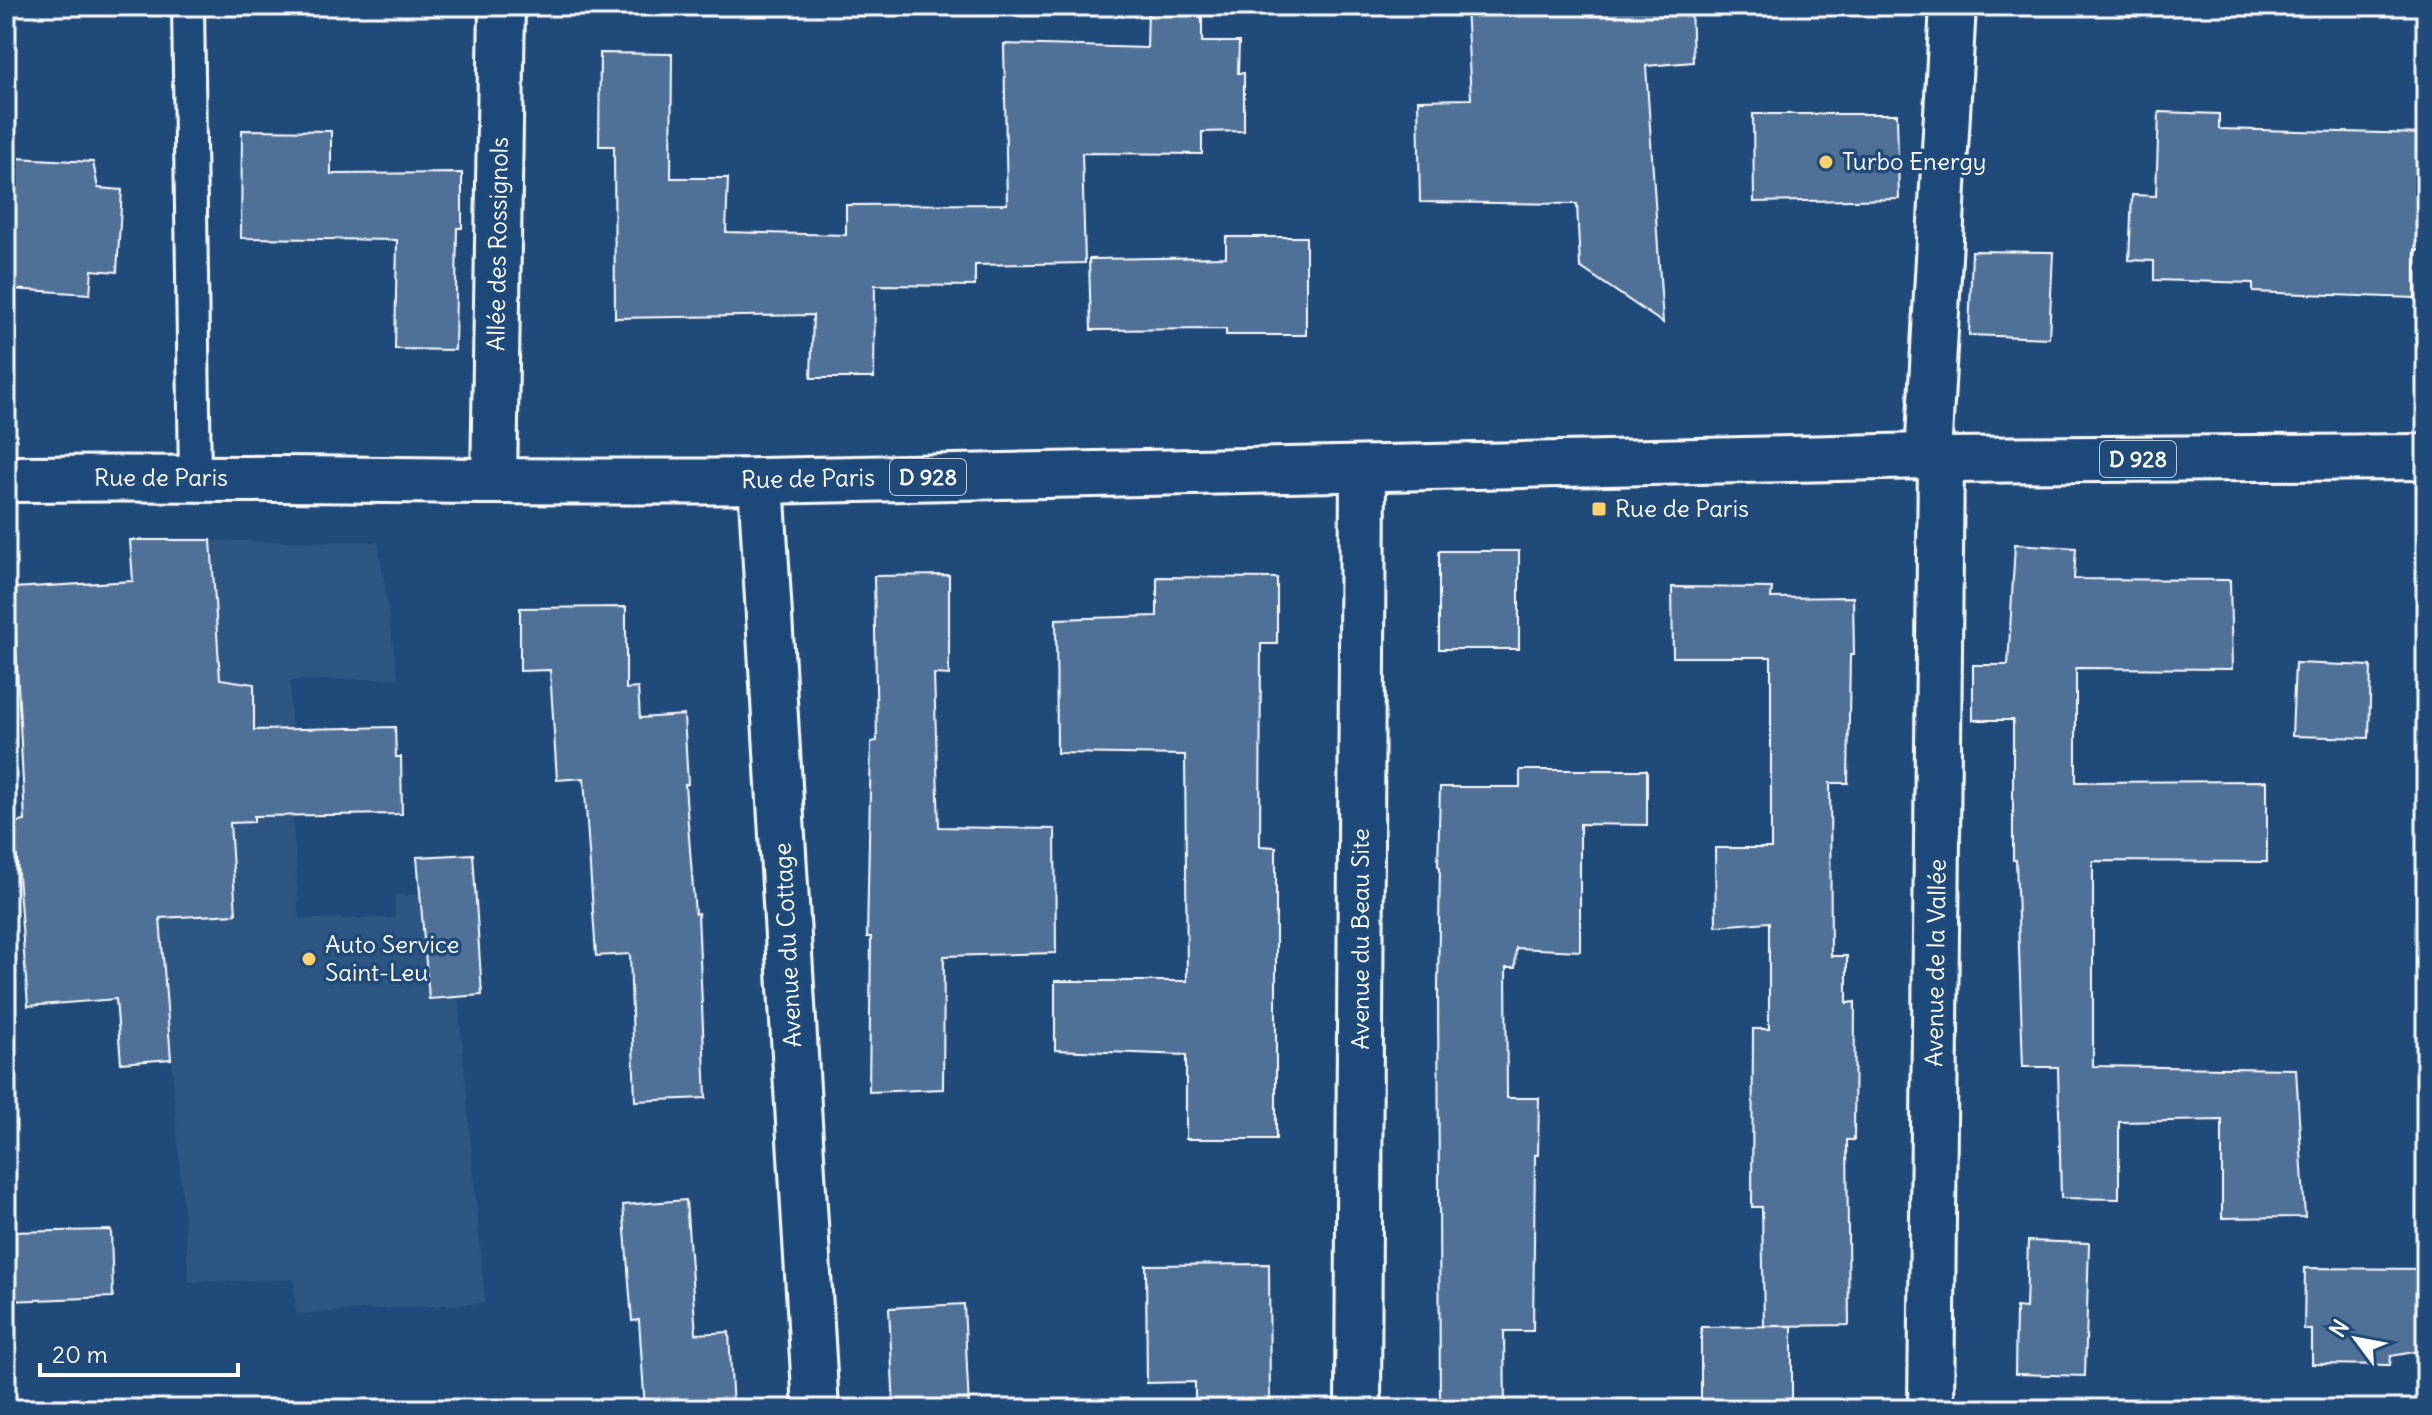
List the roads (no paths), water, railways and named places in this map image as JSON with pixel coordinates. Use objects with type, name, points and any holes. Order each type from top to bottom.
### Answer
[{"type":"street","name":"Allée des Rossignols","points":[[494,481],[502,6]]},
{"type":"street","name":"Avenue de la Vallée","points":[[1931,1409],[1940,517],[1934,458],[1953,6]]},
{"type":"street","name":"Rue de Paris","points":[[6,479],[195,477],[761,481],[1851,457],[1934,458]]},
{"type":"street","name":"D 928","points":[[1934,458],[2426,457]]},
{"type":"street","name":"Avenue du Beau Site","points":[[1358,1409],[1363,469]]},
{"type":"street","name":"Avenue du Cottage","points":[[761,481],[816,1409]]},
{"type":"lane","points":[[188,6],[195,477]]},
{"type":"place","name":"Turbo Energy","points":[[1826,162]]},
{"type":"place","name":"Rue de Paris","points":[[1599,509]]},
{"type":"place","name":"Auto Service Saint-Leu","points":[[309,959]]}]
